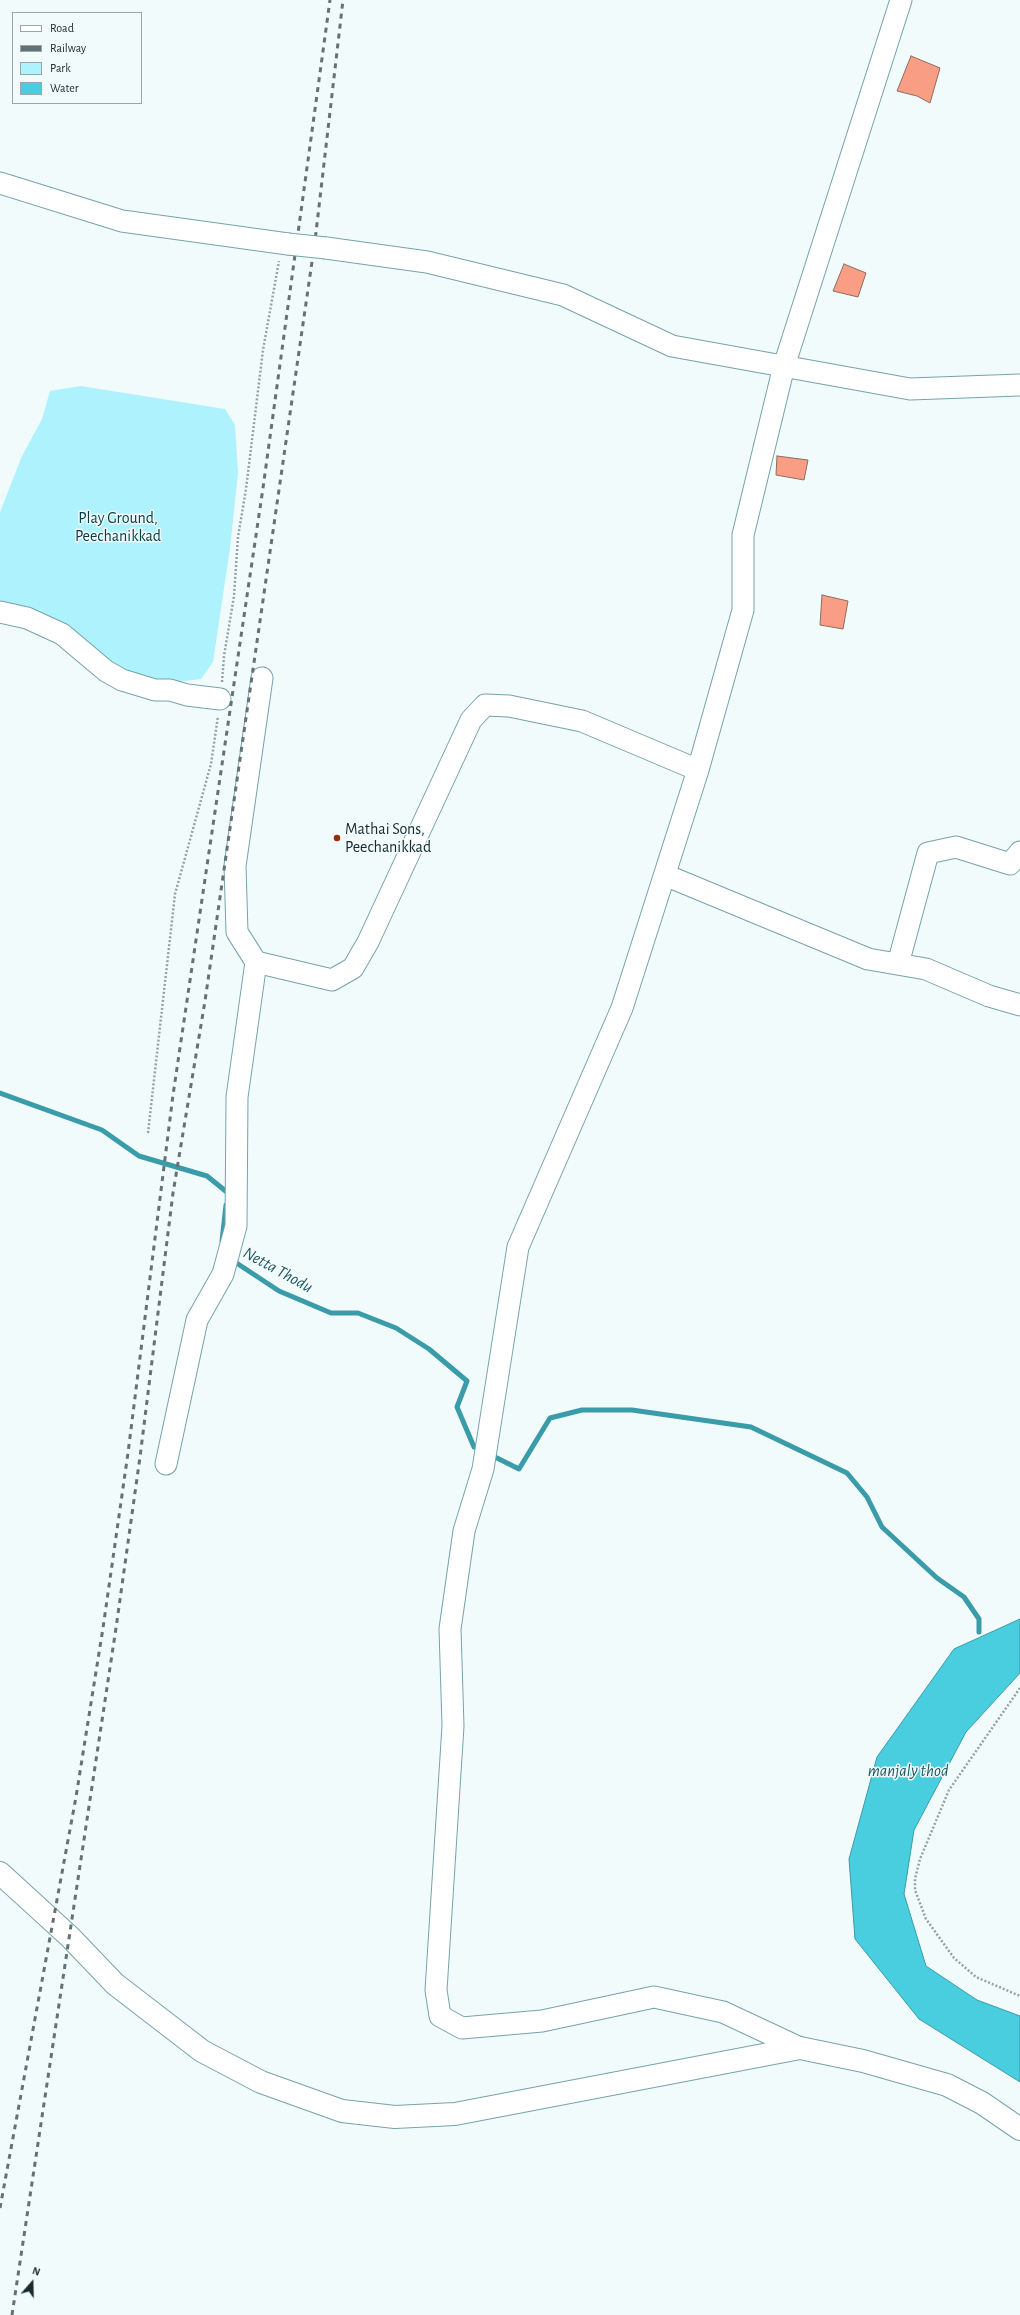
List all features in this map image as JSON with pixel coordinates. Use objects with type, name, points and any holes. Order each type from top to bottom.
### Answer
[{"type":"main road","points":[[0,1873],[70,1937],[115,1984],[202,2052],[261,2082],[342,2111],[395,2117],[455,2114],[800,2048],[863,2061],[947,2085],[982,2103],[1020,2129]]},
{"type":"street","points":[[800,2048],[723,2012],[654,1997],[542,2020],[462,2028],[440,2016],[436,1990],[453,1726],[450,1629],[464,1532],[484,1464],[518,1247],[622,1008],[698,770],[743,610],[743,535],[784,366],[900,0]]},
{"type":"street","points":[[0,182],[122,221],[427,262],[563,295],[672,346],[910,389],[1020,386]]},
{"type":"street","points":[[0,612],[27,618],[62,634],[106,671],[122,680],[155,690],[170,690],[187,695],[220,699]]},
{"type":"street","points":[[166,1464],[197,1320],[223,1274],[236,1226],[236,1097],[256,962],[237,932],[235,866],[262,678]]},
{"type":"street","points":[[256,962],[332,980],[353,968],[368,942],[471,720],[485,705],[509,706],[582,721],[698,770]]},
{"type":"street","points":[[898,964],[928,853],[956,847],[1010,864],[1019,856],[1020,852]]},
{"type":"street","points":[[665,875],[868,959],[926,969],[989,996],[1020,1005]]},
{"type":"path","points":[[1020,1688],[949,1790],[920,1859],[915,1879],[915,1890],[926,1919],[954,1958],[976,1977],[1020,1996]]},
{"type":"green space","name":"Play Ground, Peechanikkad","points":[[81,386],[225,409],[235,425],[238,473],[230,548],[213,662],[201,679],[152,685],[0,606],[0,512],[22,456],[42,419],[50,391]]},
{"type":"water","name":"manjaly thod","points":[[1020,1619],[1020,1673],[966,1732],[914,1830],[904,1894],[926,1966],[977,2000],[1020,2016],[1020,2082],[919,2019],[855,1939],[849,1859],[877,1757],[954,1649]]},
{"type":"building","points":[[911,56],[940,68],[930,103],[917,96],[897,91]]},
{"type":"building","points":[[844,264],[866,273],[858,297],[833,291]]},
{"type":"building","points":[[777,456],[808,460],[804,480],[776,475]]},
{"type":"building","points":[[822,595],[848,601],[843,629],[820,625]]},
{"type":"waterway","name":"Netta Thodu","points":[[0,1093],[102,1130],[139,1156],[207,1176],[228,1193],[228,1195]]},
{"type":"waterway","name":"Netta Thodu","points":[[222,1241],[226,1205]]},
{"type":"waterway","name":"Netta Thodu","points":[[232,1260],[279,1291],[331,1313],[358,1313],[396,1328],[429,1349],[467,1381],[457,1407],[474,1447],[480,1450]]},
{"type":"waterway","points":[[489,1454],[519,1469],[550,1418],[582,1410],[632,1410],[751,1427],[847,1473],[867,1497],[882,1527],[937,1578],[964,1597],[979,1619],[979,1632]]},
{"type":"railway","points":[[0,2208],[76,1797],[103,1628],[128,1453],[173,1095],[263,488],[330,0]]},
{"type":"railway","points":[[12,2315],[116,1628],[140,1457],[173,1193],[205,1001],[315,241],[343,0]]},
{"type":"place","name":"Mathai Sons, Peechanikkad","points":[[337,838]]}]
